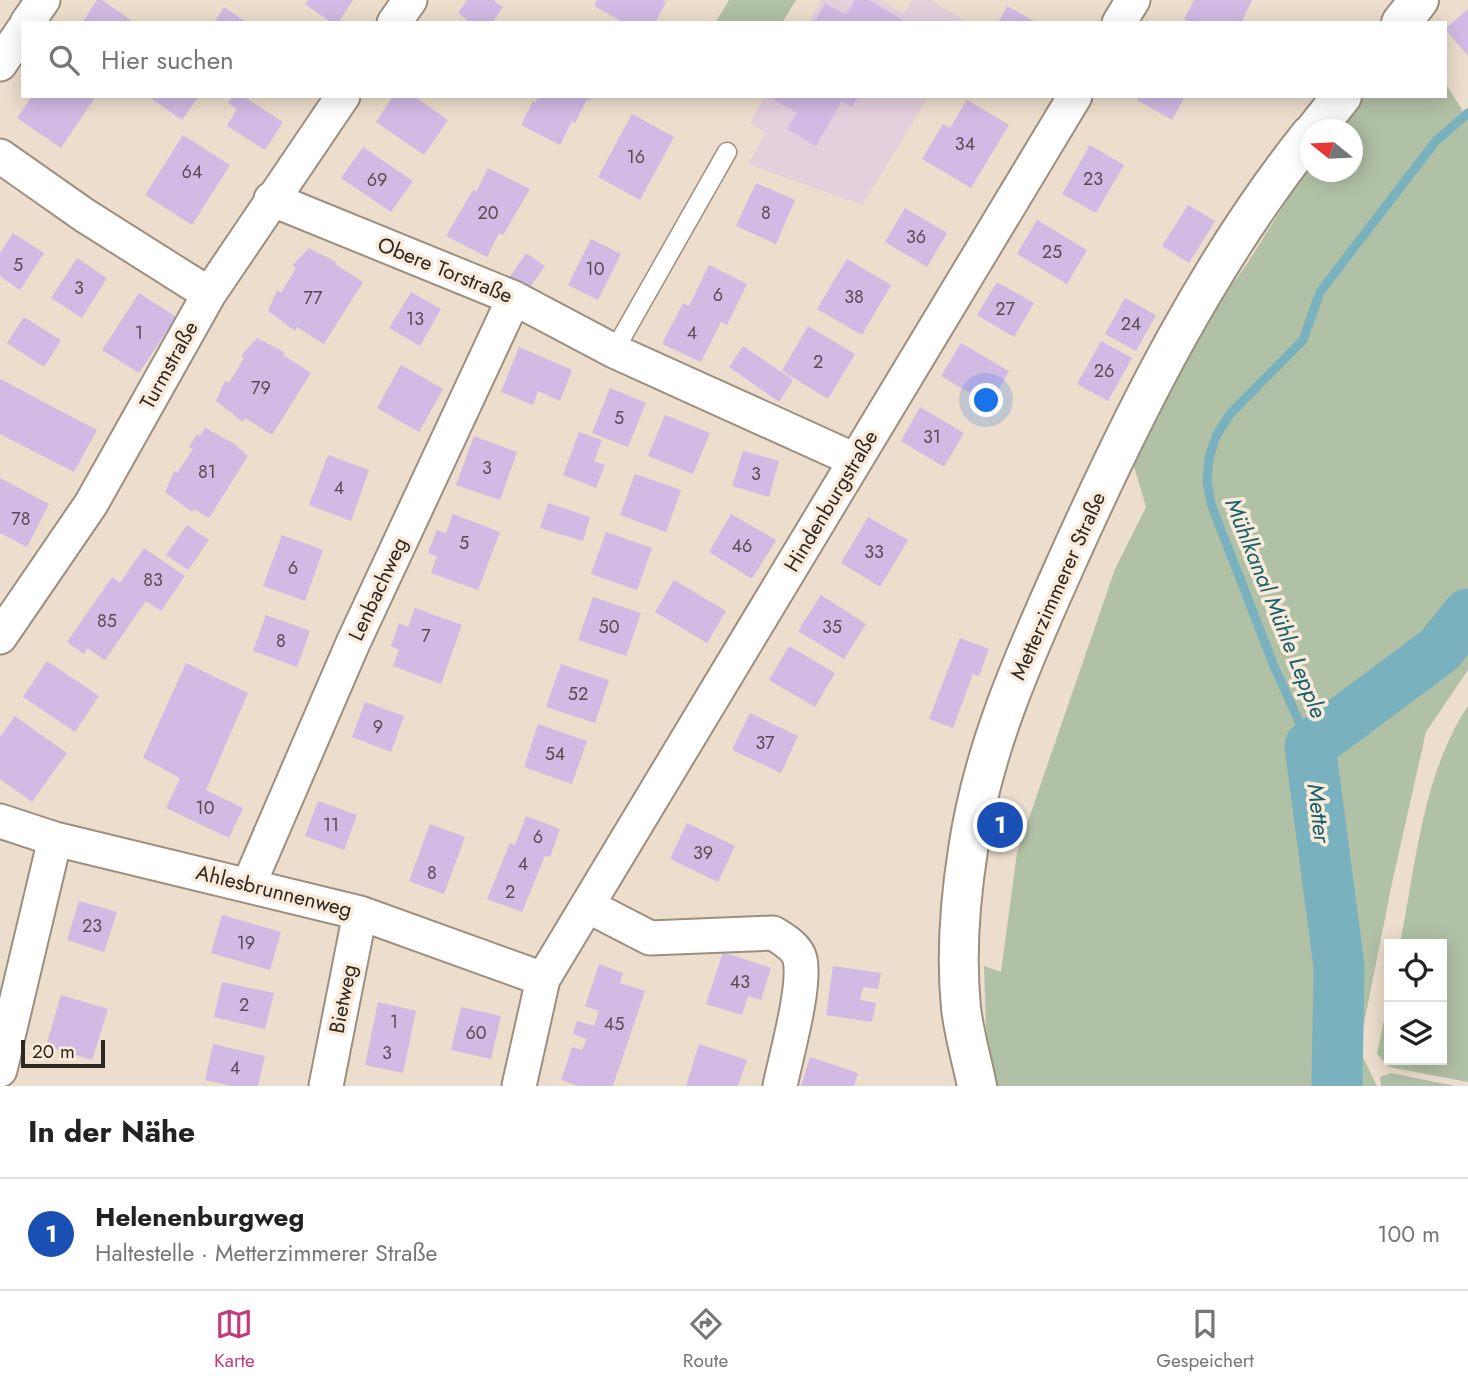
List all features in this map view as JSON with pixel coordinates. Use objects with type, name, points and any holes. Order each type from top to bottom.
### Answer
[{"type":"main road","points":[[1403,21],[1419,0]]},
{"type":"main road","points":[[1324,119],[1340,98]]},
{"type":"main road","name":"Metterzimmerer Straße","points":[[977,1086],[961,1010],[959,946],[968,849],[988,751],[1022,662],[1099,490],[1190,312],[1282,170],[1300,148]]},
{"type":"street","points":[[28,21],[43,0]]},
{"type":"street","points":[[395,21],[410,0]]},
{"type":"street","points":[[1120,21],[1133,0]]},
{"type":"street","points":[[0,64],[21,33]]},
{"type":"street","name":"Turmstraße","points":[[0,637],[91,504],[209,294],[342,98]]},
{"type":"street","name":"Hindenburgstraße","points":[[519,1086],[542,979],[1074,98]]},
{"type":"street","points":[[0,156],[84,215],[209,294]]},
{"type":"street","name":"Obere Torstraße","points":[[271,199],[514,298],[614,352],[856,460]]},
{"type":"street","name":"Lenbachweg","points":[[249,884],[353,643],[514,298]]},
{"type":"street","name":"Ahlesbrunnenweg","points":[[0,821],[55,839],[360,913],[542,979]]},
{"type":"street","points":[[0,1070],[55,839]]},
{"type":"street","points":[[588,906],[650,937],[772,933],[787,941],[800,958],[800,986],[780,1086]]},
{"type":"street","name":"Bietweg","points":[[326,1086],[360,913]]},
{"type":"lane","points":[[614,352],[727,152]]},
{"type":"shaded area","points":[[822,0],[880,0],[904,13],[912,0],[931,0],[965,21],[809,21]]},
{"type":"shaded area","points":[[764,98],[928,98],[862,205],[748,164],[766,133],[750,123]]},
{"type":"green space","points":[[729,0],[796,0],[783,21],[716,21]]},
{"type":"green space","points":[[1447,86],[1468,119],[1468,670],[1426,732],[1392,883],[1359,1049],[1377,1086],[996,1086],[986,1029],[984,966],[1001,972],[1017,853],[1115,569],[1146,507],[1133,463],[1195,334],[1247,264],[1300,179],[1300,182],[1363,182],[1363,119],[1341,119],[1358,98],[1447,98]]},
{"type":"green space","points":[[1468,706],[1468,1082],[1387,1065],[1447,1065],[1447,939],[1401,939],[1430,791],[1453,733]]},
{"type":"green space","points":[[1384,1020],[1384,1062],[1377,1054]]},
{"type":"green space","points":[[1391,1073],[1455,1086],[1381,1086],[1380,1077]]},
{"type":"building","points":[[97,0],[102,0],[132,21],[83,21]]},
{"type":"building","points":[[308,0],[353,0],[339,21],[329,21],[305,4]]},
{"type":"building","points":[[467,0],[493,0],[503,7],[493,21],[468,21],[458,13]]},
{"type":"building","points":[[597,0],[666,2],[656,21],[621,21],[594,6]]},
{"type":"building","points":[[855,0],[869,0],[905,21],[815,21],[825,3],[846,15]]},
{"type":"building","points":[[1194,0],[1252,0],[1242,21],[1184,19]]},
{"type":"building","points":[[1007,6],[1033,21],[999,21]]},
{"type":"building","points":[[224,7],[245,21],[215,21]]},
{"type":"building","points":[[1468,9],[1468,56],[1447,31],[1447,27]]},
{"type":"building","points":[[31,98],[95,98],[61,148],[17,118]]},
{"type":"building","points":[[152,98],[198,98],[182,120]]},
{"type":"building","points":[[232,98],[246,98],[283,122],[265,150],[227,126],[237,109],[228,103]]},
{"type":"building","points":[[392,98],[417,98],[448,120],[424,155],[376,122]]},
{"type":"building","points":[[538,98],[591,98],[590,101],[587,99],[575,123],[572,121],[560,145],[521,125],[533,101],[535,103]]},
{"type":"building","points":[[771,98],[858,98],[852,107],[842,101],[816,146],[787,129],[797,113]]},
{"type":"building","points":[[1138,98],[1184,98],[1172,120],[1137,100]]},
{"type":"building","points":[[967,100],[1009,125],[971,188],[922,159],[943,124],[950,128]]},
{"type":"building","points":[[632,114],[674,137],[640,200],[598,177]]},
{"type":"building","points":[[183,135],[230,165],[192,225],[145,195]]},
{"type":"building","points":[[1090,145],[1124,165],[1096,213],[1062,194]]},
{"type":"building","points":[[363,147],[413,181],[391,212],[341,178]]},
{"type":"building","points":[[488,168],[530,189],[503,235],[499,233],[487,257],[446,236],[473,190],[476,192]]},
{"type":"building","points":[[756,183],[795,200],[776,244],[736,226]]},
{"type":"building","points":[[1188,205],[1215,221],[1189,263],[1162,246]]},
{"type":"building","points":[[905,208],[947,233],[927,267],[885,242]]},
{"type":"building","points":[[1037,220],[1087,250],[1067,284],[1017,254]]},
{"type":"building","points":[[13,233],[44,253],[20,290],[0,276],[0,253]]},
{"type":"building","points":[[591,239],[621,254],[598,300],[568,285]]},
{"type":"building","points":[[309,248],[336,262],[335,264],[363,282],[324,344],[297,327],[295,331],[268,311],[277,290],[281,293],[296,268],[292,266]]},
{"type":"building","points":[[526,253],[545,266],[528,290],[509,278]]},
{"type":"building","points":[[77,258],[107,278],[82,318],[51,298]]},
{"type":"building","points":[[847,259],[891,285],[862,335],[817,309]]},
{"type":"building","points":[[709,265],[747,284],[727,325],[721,322],[701,362],[662,344],[683,303],[689,306]]},
{"type":"building","points":[[997,282],[1034,303],[1014,337],[977,315]]},
{"type":"building","points":[[411,292],[441,309],[420,346],[389,328]]},
{"type":"building","points":[[139,293],[176,317],[139,373],[102,350]]},
{"type":"building","points":[[1125,298],[1156,315],[1136,351],[1105,334]]},
{"type":"building","points":[[24,317],[61,340],[44,367],[7,343]]},
{"type":"building","points":[[808,326],[855,354],[828,399],[782,371]]},
{"type":"building","points":[[257,338],[284,352],[283,355],[311,373],[272,435],[245,418],[243,422],[216,401],[225,381],[229,383],[244,358],[241,356]]},
{"type":"building","points":[[1101,341],[1132,358],[1108,401],[1077,384]]},
{"type":"building","points":[[961,343],[1009,371],[990,405],[941,376]]},
{"type":"building","points":[[743,346],[793,380],[779,402],[729,367]]},
{"type":"building","points":[[519,347],[572,370],[560,401],[538,391],[533,405],[501,392]]},
{"type":"building","points":[[401,365],[443,389],[419,432],[377,408]]},
{"type":"building","points":[[0,379],[97,430],[74,472],[0,434]]},
{"type":"building","points":[[610,388],[646,403],[628,447],[592,433]]},
{"type":"building","points":[[920,407],[964,433],[944,467],[901,441]]},
{"type":"building","points":[[665,415],[710,433],[693,474],[648,456]]},
{"type":"building","points":[[205,428],[233,443],[248,456],[209,518],[194,509],[192,512],[165,492],[174,471],[177,473],[193,449],[189,447],[197,434],[200,436]]},
{"type":"building","points":[[579,432],[602,440],[594,461],[605,465],[596,488],[563,475]]},
{"type":"building","points":[[474,436],[517,452],[500,500],[456,485]]},
{"type":"building","points":[[743,451],[779,461],[769,497],[732,486]]},
{"type":"building","points":[[328,455],[369,470],[351,521],[309,505]]},
{"type":"building","points":[[635,474],[681,490],[666,532],[620,515]]},
{"type":"building","points":[[0,478],[49,504],[27,547],[0,533]]},
{"type":"building","points":[[548,503],[590,517],[583,541],[540,528]]},
{"type":"building","points":[[453,514],[500,532],[478,590],[431,573],[437,556],[428,553],[437,530],[446,533]]},
{"type":"building","points":[[731,514],[776,540],[752,579],[709,552]]},
{"type":"building","points":[[868,517],[908,540],[880,587],[841,563]]},
{"type":"building","points":[[187,525],[209,540],[188,570],[166,555]]},
{"type":"building","points":[[606,532],[652,548],[637,590],[591,574]]},
{"type":"building","points":[[282,535],[323,550],[305,601],[263,586]]},
{"type":"building","points":[[144,548],[185,576],[161,611],[146,601],[105,660],[87,648],[84,654],[67,642],[112,577],[120,583]]},
{"type":"building","points":[[674,580],[726,611],[707,643],[655,612]]},
{"type":"building","points":[[821,595],[866,624],[844,659],[798,631]]},
{"type":"building","points":[[593,597],[641,613],[626,656],[578,640]]},
{"type":"building","points":[[415,608],[462,625],[441,684],[393,666],[399,650],[391,646],[399,623],[408,627]]},
{"type":"building","points":[[266,615],[310,631],[297,667],[253,651]]},
{"type":"building","points":[[960,638],[989,649],[979,676],[973,674],[953,728],[929,719]]},
{"type":"building","points":[[789,646],[835,673],[815,707],[769,680]]},
{"type":"building","points":[[47,661],[99,696],[75,732],[23,697]]},
{"type":"building","points":[[186,663],[248,693],[206,790],[243,808],[229,838],[166,808],[180,778],[143,758]]},
{"type":"building","points":[[561,664],[609,680],[595,723],[546,707]]},
{"type":"building","points":[[365,702],[404,716],[391,752],[352,737]]},
{"type":"building","points":[[750,713],[798,736],[781,773],[732,750]]},
{"type":"building","points":[[15,716],[67,753],[32,802],[0,779],[0,737]]},
{"type":"building","points":[[538,724],[587,741],[572,784],[524,767]]},
{"type":"building","points":[[318,801],[357,815],[344,850],[305,836]]},
{"type":"building","points":[[526,816],[560,829],[550,857],[545,856],[522,912],[487,899],[510,843],[515,845]]},
{"type":"building","points":[[687,823],[735,846],[718,882],[670,859]]},
{"type":"building","points":[[430,824],[465,837],[444,894],[409,881]]},
{"type":"building","points":[[79,901],[117,912],[104,952],[67,940]]},
{"type":"building","points":[[222,915],[281,932],[270,970],[211,953]]},
{"type":"building","points":[[723,952],[771,968],[761,1000],[748,996],[742,1015],[706,1004]]},
{"type":"building","points":[[599,964],[623,973],[620,983],[645,991],[613,1086],[578,1086],[561,1080],[572,1047],[582,1050],[587,1039],[573,1034],[577,1021],[594,1026],[599,1011],[585,1006]]},
{"type":"building","points":[[833,966],[881,973],[878,989],[863,987],[860,1000],[876,1003],[872,1022],[826,1015]]},
{"type":"building","points":[[222,982],[274,993],[265,1029],[214,1017]]},
{"type":"building","points":[[61,995],[108,1009],[92,1060],[46,1046]]},
{"type":"building","points":[[378,1002],[416,1011],[403,1073],[365,1065]]},
{"type":"building","points":[[461,1007],[501,1016],[491,1059],[451,1050]]},
{"type":"building","points":[[213,1044],[265,1056],[258,1086],[231,1086],[205,1080]]},
{"type":"building","points":[[699,1044],[747,1060],[738,1086],[686,1086]]},
{"type":"building","points":[[810,1057],[858,1073],[854,1086],[801,1086]]},
{"type":"waterway","name":"Mühlkanal Mühle Lepple","points":[[1310,746],[1274,666],[1211,504],[1207,481],[1209,458],[1216,436],[1230,414],[1303,340],[1320,292],[1435,142],[1468,113]]},
{"type":"waterway","name":"Metter","points":[[1337,1086],[1339,966],[1310,746],[1439,650],[1468,614]]},
{"type":"place","name":"Helenenburgweg","points":[[1000,825]]}]
